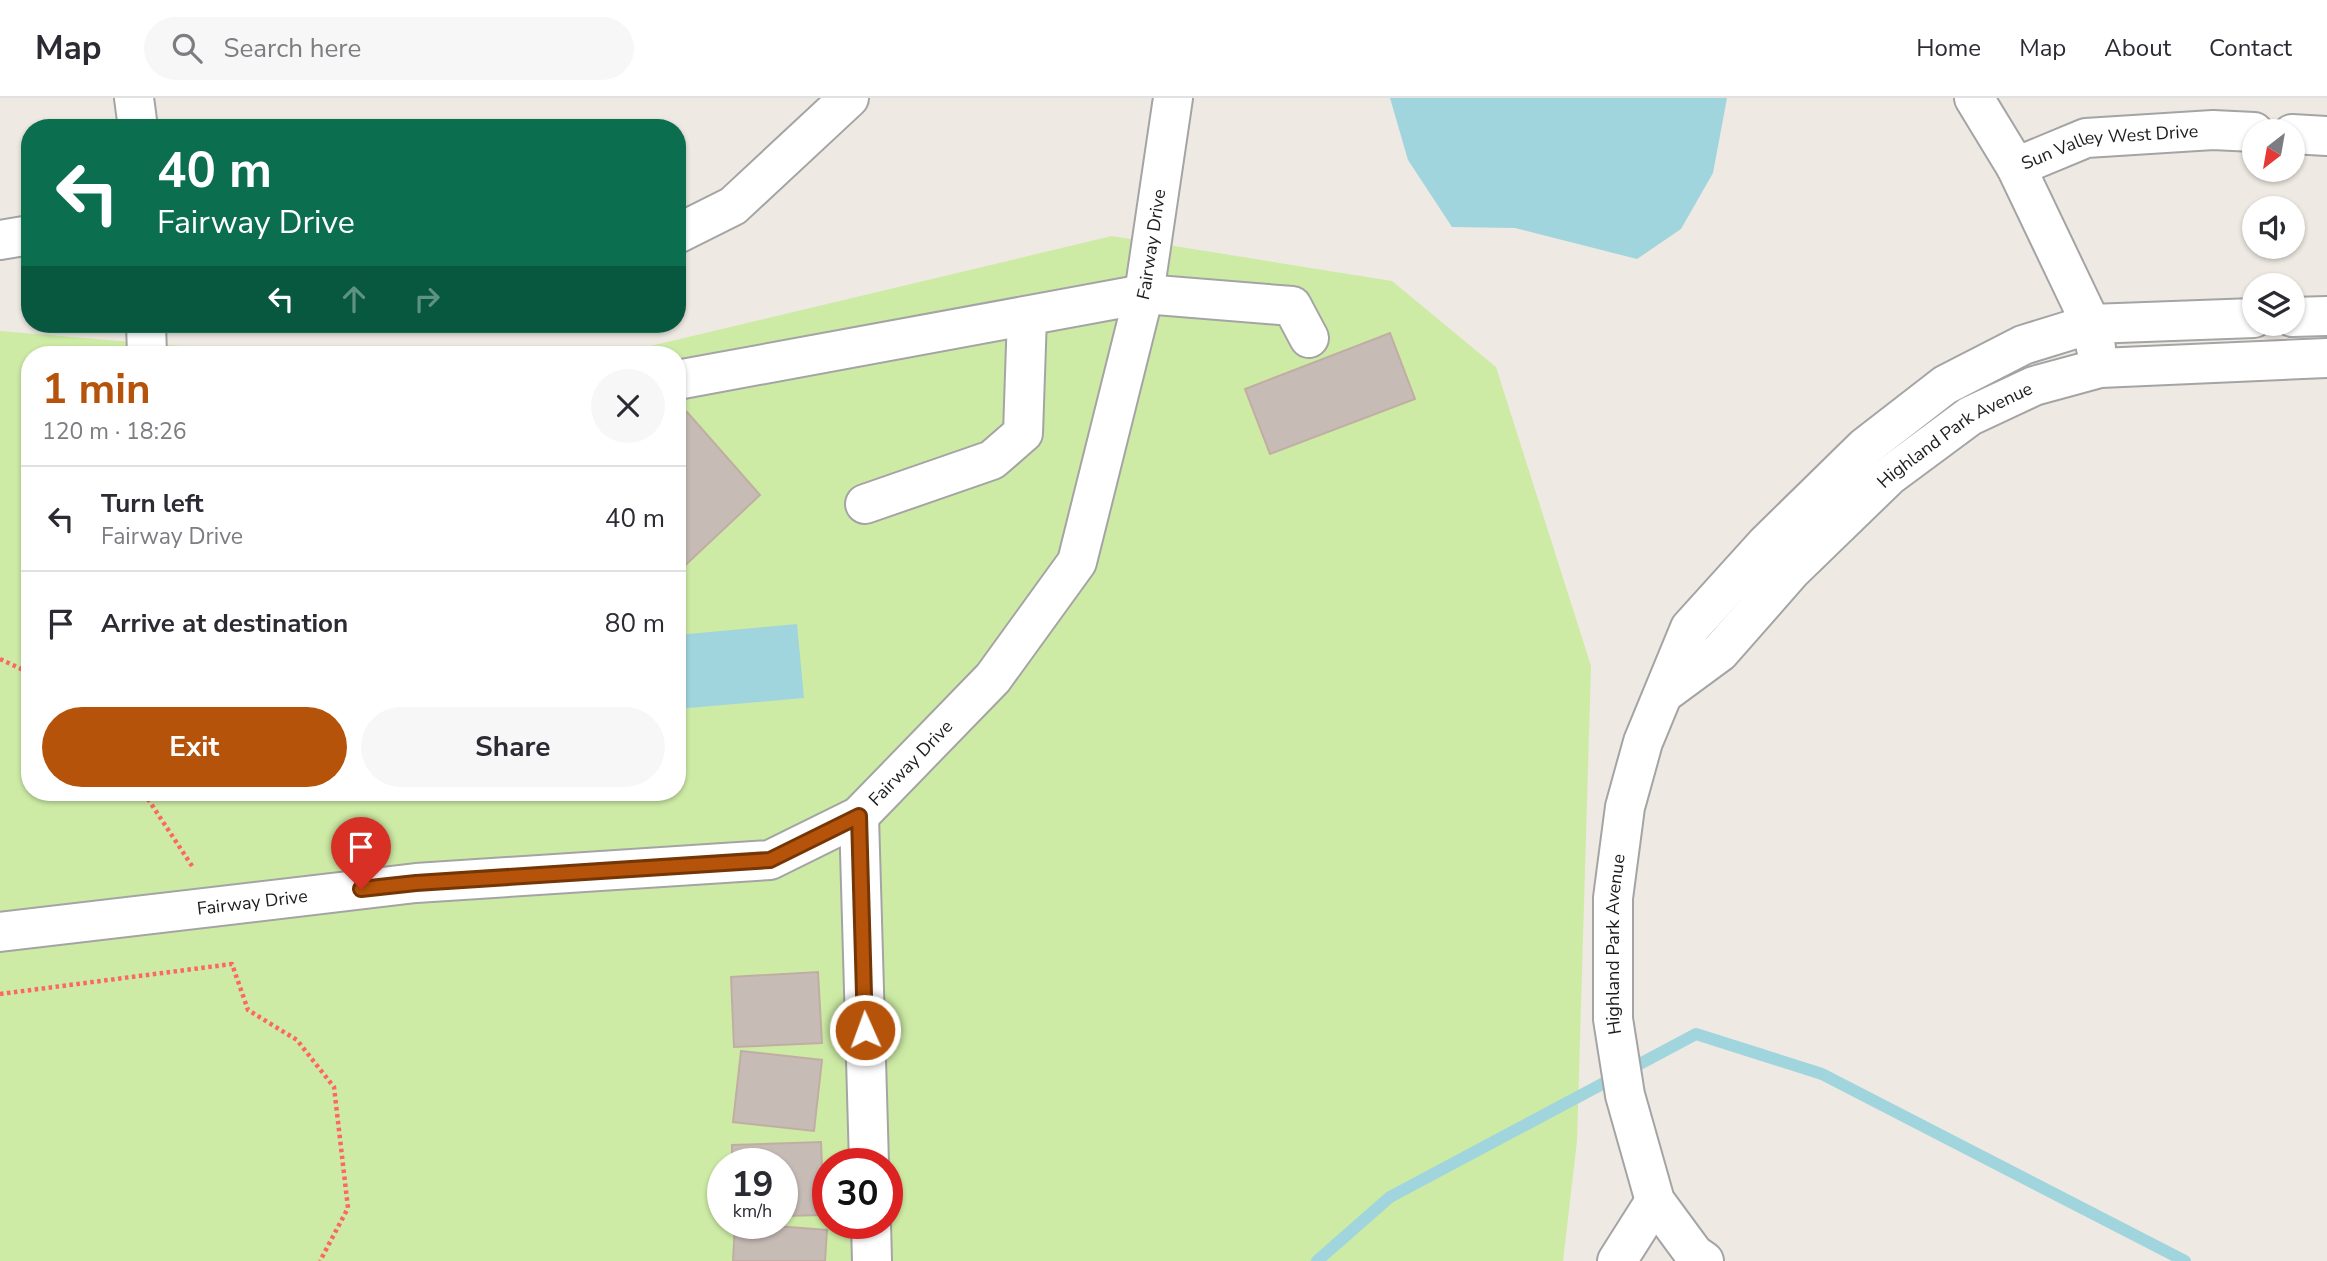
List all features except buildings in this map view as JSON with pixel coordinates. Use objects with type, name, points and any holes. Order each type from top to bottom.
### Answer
[{"type":"street","points":[[134,98],[137,119]]},
{"type":"street","name":"Fairway Drive","points":[[0,932],[416,883],[770,860],[859,816],[993,678],[1077,562],[1144,294],[1173,98]]},
{"type":"street","points":[[1974,98],[2016,167]]},
{"type":"street","points":[[686,230],[733,206],[844,100]]},
{"type":"street","name":"Sun Valley West Drive","points":[[2100,368],[2091,324],[2016,167],[2086,138],[2213,130],[2242,131]]},
{"type":"street","points":[[2305,135],[2327,136]]},
{"type":"street","points":[[0,240],[21,236]]},
{"type":"street","points":[[686,378],[1144,294],[1292,306],[1309,338]]},
{"type":"street","points":[[865,503],[992,460],[1023,433],[1027,316]]},
{"type":"street","points":[[2305,317],[2327,316]]},
{"type":"street","name":"Highland Park Avenue","points":[[1655,1201],[1625,1095],[1613,1019],[1612,898],[1625,807],[1643,743],[1667,691],[1690,628],[1766,544],[1866,447],[1945,385],[2023,345],[2091,324],[2242,318]]},
{"type":"street","name":"Highland Park Avenue","points":[[1667,691],[1720,652],[1793,570],[1889,476],[1970,416],[2035,386],[2100,368],[2327,358]]},
{"type":"street","points":[[859,816],[869,1148]]},
{"type":"street","points":[[1617,1261],[1655,1201],[1694,1254],[1703,1261]]},
{"type":"street","points":[[871,1239],[872,1261]]},
{"type":"path","points":[[0,659],[21,669]]},
{"type":"path","points":[[149,801],[195,871]]},
{"type":"path","points":[[0,994],[232,964],[248,1010],[297,1040],[334,1087],[348,1208],[320,1261]]},
{"type":"green space","points":[[1112,236],[1392,281],[1496,367],[1591,666],[1577,1141],[1563,1261],[0,1261],[0,331],[181,346],[21,346],[21,801],[686,801],[686,346],[651,346]]},
{"type":"water","points":[[1390,98],[1727,98],[1713,173],[1681,229],[1637,259],[1515,228],[1452,227],[1408,160]]},
{"type":"water","points":[[797,624],[804,698],[686,708],[686,634]]},
{"type":"waterway","points":[[1317,1261],[1390,1197],[1696,1034],[1822,1074],[2185,1261]]},
{"type":"route","points":[[361,889],[770,860],[859,816],[865,1030]]}]
